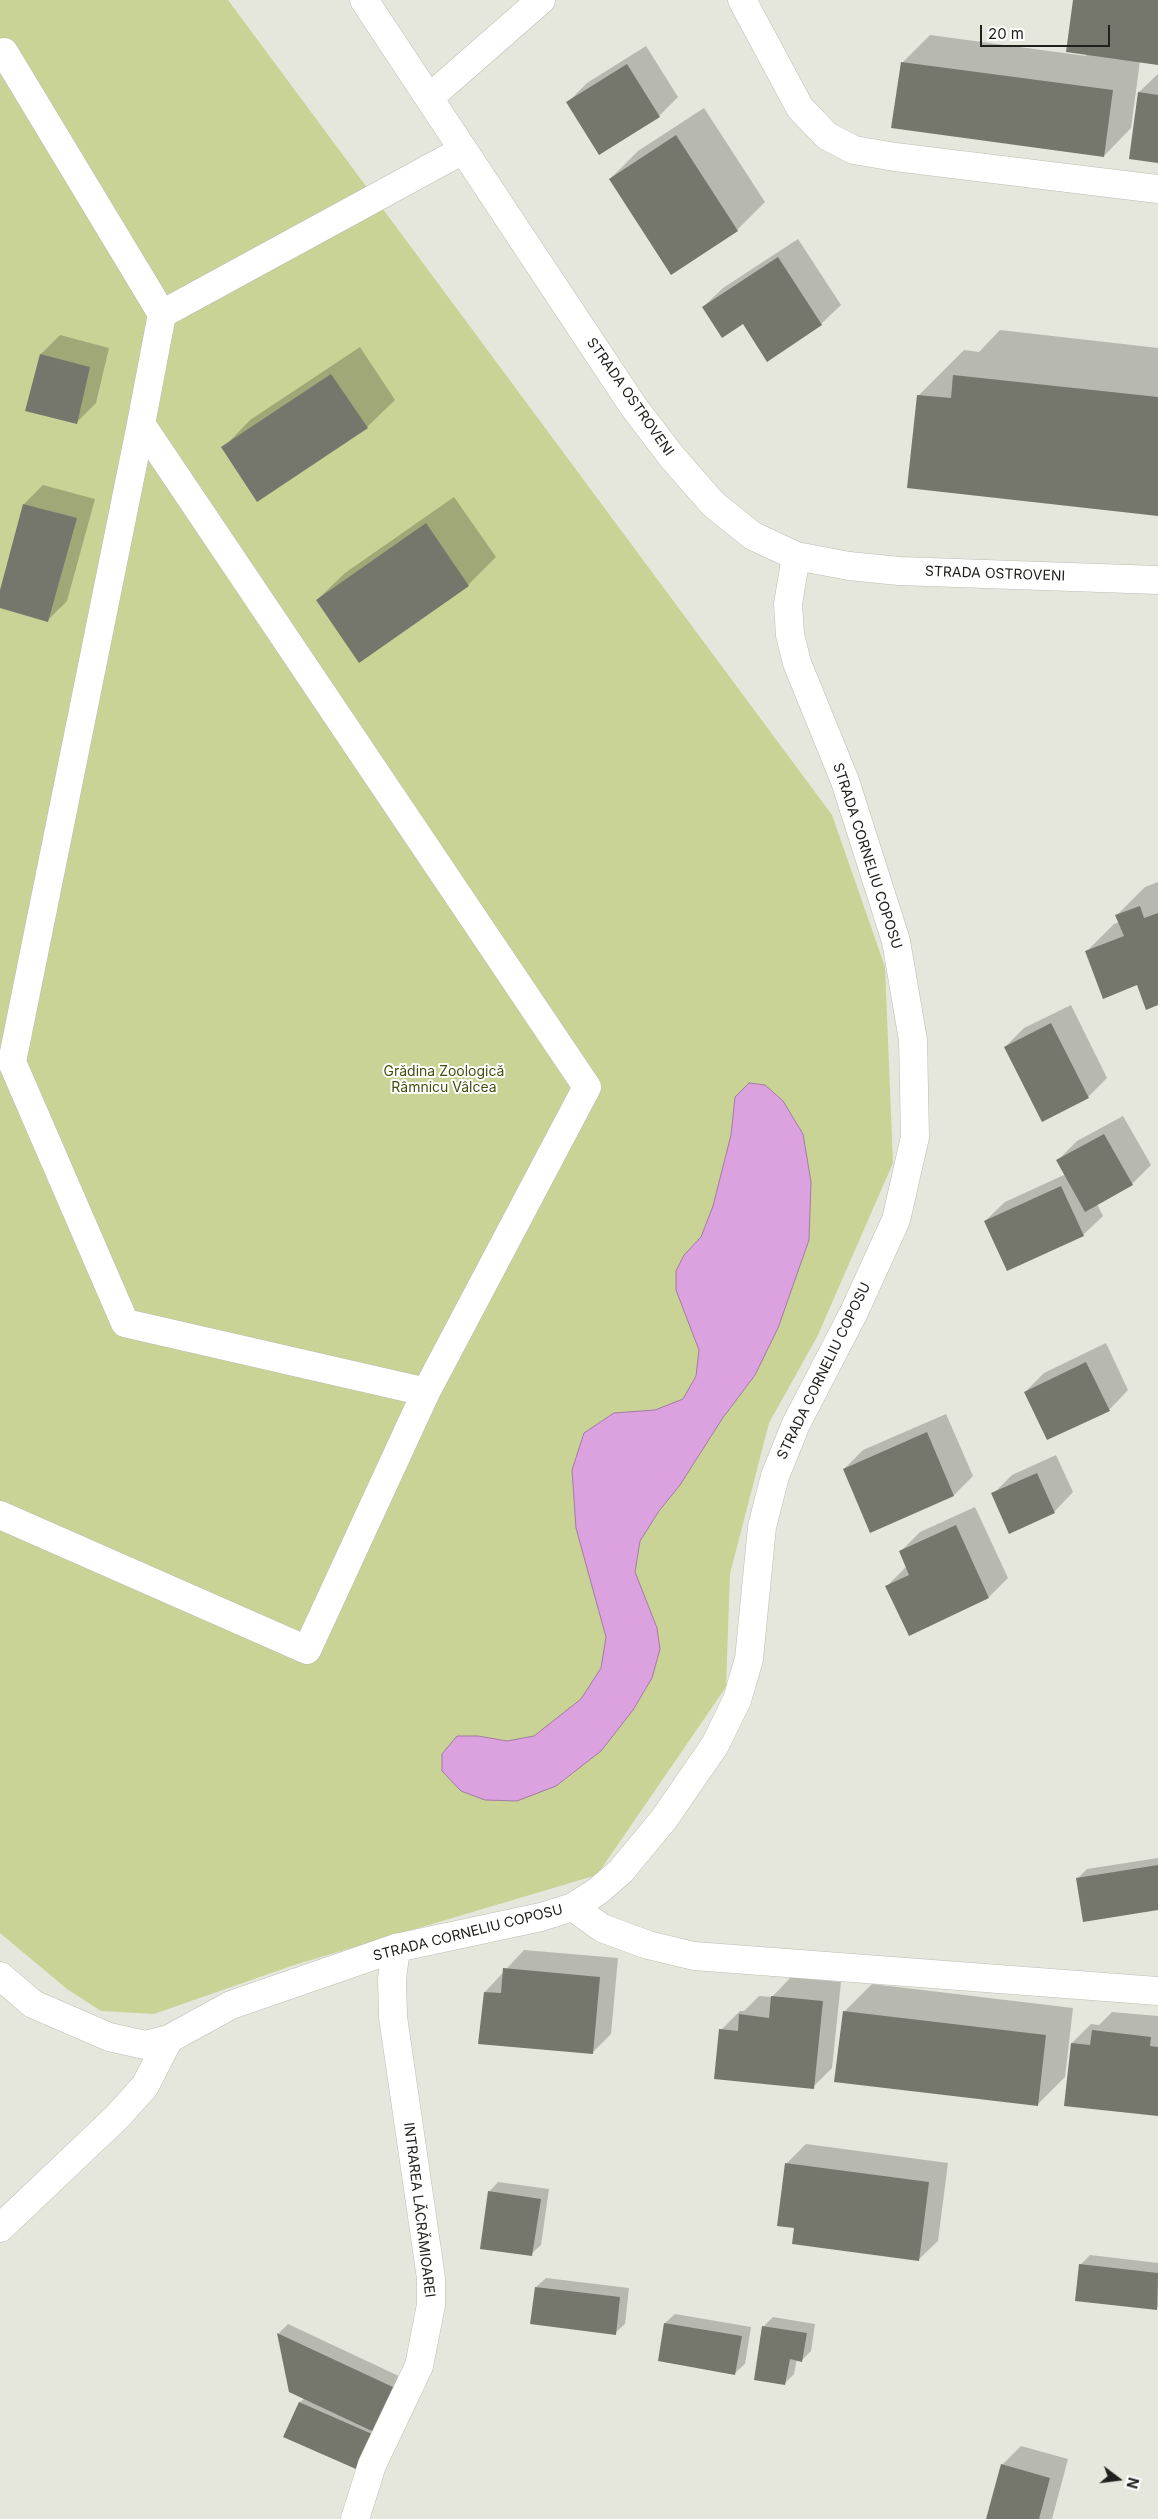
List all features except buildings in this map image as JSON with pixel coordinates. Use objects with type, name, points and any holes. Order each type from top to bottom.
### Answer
[{"type":"street","name":"STRADA OSTROVENI","points":[[364,0],[633,406],[672,457],[713,504],[754,536],[796,556],[849,566],[900,571],[1158,580]]},
{"type":"street","points":[[429,98],[541,0]]},
{"type":"street","points":[[742,0],[800,108],[827,136],[854,150],[895,157],[1158,189]]},
{"type":"street","points":[[0,54],[4,52],[162,314],[141,424],[6,1051],[125,1322],[426,1392]]},
{"type":"street","points":[[162,314],[463,150]]},
{"type":"street","points":[[0,1515],[306,1650],[426,1392],[587,1087],[141,424]]},
{"type":"street","name":"STRADA CORNELIU COPOSU","points":[[157,2042],[231,2005],[396,1948],[541,1917],[573,1907],[598,1891],[621,1871],[664,1819],[715,1745],[737,1700],[750,1659],[762,1526],[774,1476],[796,1424],[854,1312],[896,1220],[915,1137],[912,1040],[896,941],[845,782],[797,663],[790,636],[788,604],[796,556]]},
{"type":"street","points":[[573,1907],[602,1928],[648,1945],[694,1956],[1158,1991]]},
{"type":"street","name":"INTRAREA LĂCRĂMIOAREI","points":[[355,2519],[372,2465],[419,2366],[431,2305],[431,2278],[393,2017],[392,1979],[396,1948]]},
{"type":"street","points":[[0,1976],[33,2004],[109,2037],[157,2042],[145,2086],[128,2105],[0,2228]]},
{"type":"green space","name":"Grădina Zoologică Râmnicu Vâlcea","points":[[0,0],[228,0],[832,815],[885,967],[893,1163],[817,1337],[769,1423],[730,1574],[726,1687],[597,1875],[294,1965],[154,2014],[101,2011],[67,1989],[0,1933]]},
{"type":"shaded area","points":[[749,1083],[765,1085],[783,1101],[803,1134],[811,1182],[809,1240],[778,1328],[755,1375],[722,1419],[680,1485],[659,1511],[640,1541],[635,1572],[657,1628],[660,1649],[652,1678],[633,1710],[601,1751],[556,1786],[517,1801],[485,1800],[461,1791],[442,1771],[442,1754],[457,1736],[478,1736],[507,1741],[534,1736],[581,1699],[601,1668],[606,1637],[576,1528],[572,1470],[584,1433],[614,1413],[655,1410],[683,1399],[696,1376],[699,1350],[676,1290],[676,1271],[684,1255],[701,1237],[713,1206],[731,1135],[735,1097]]}]
